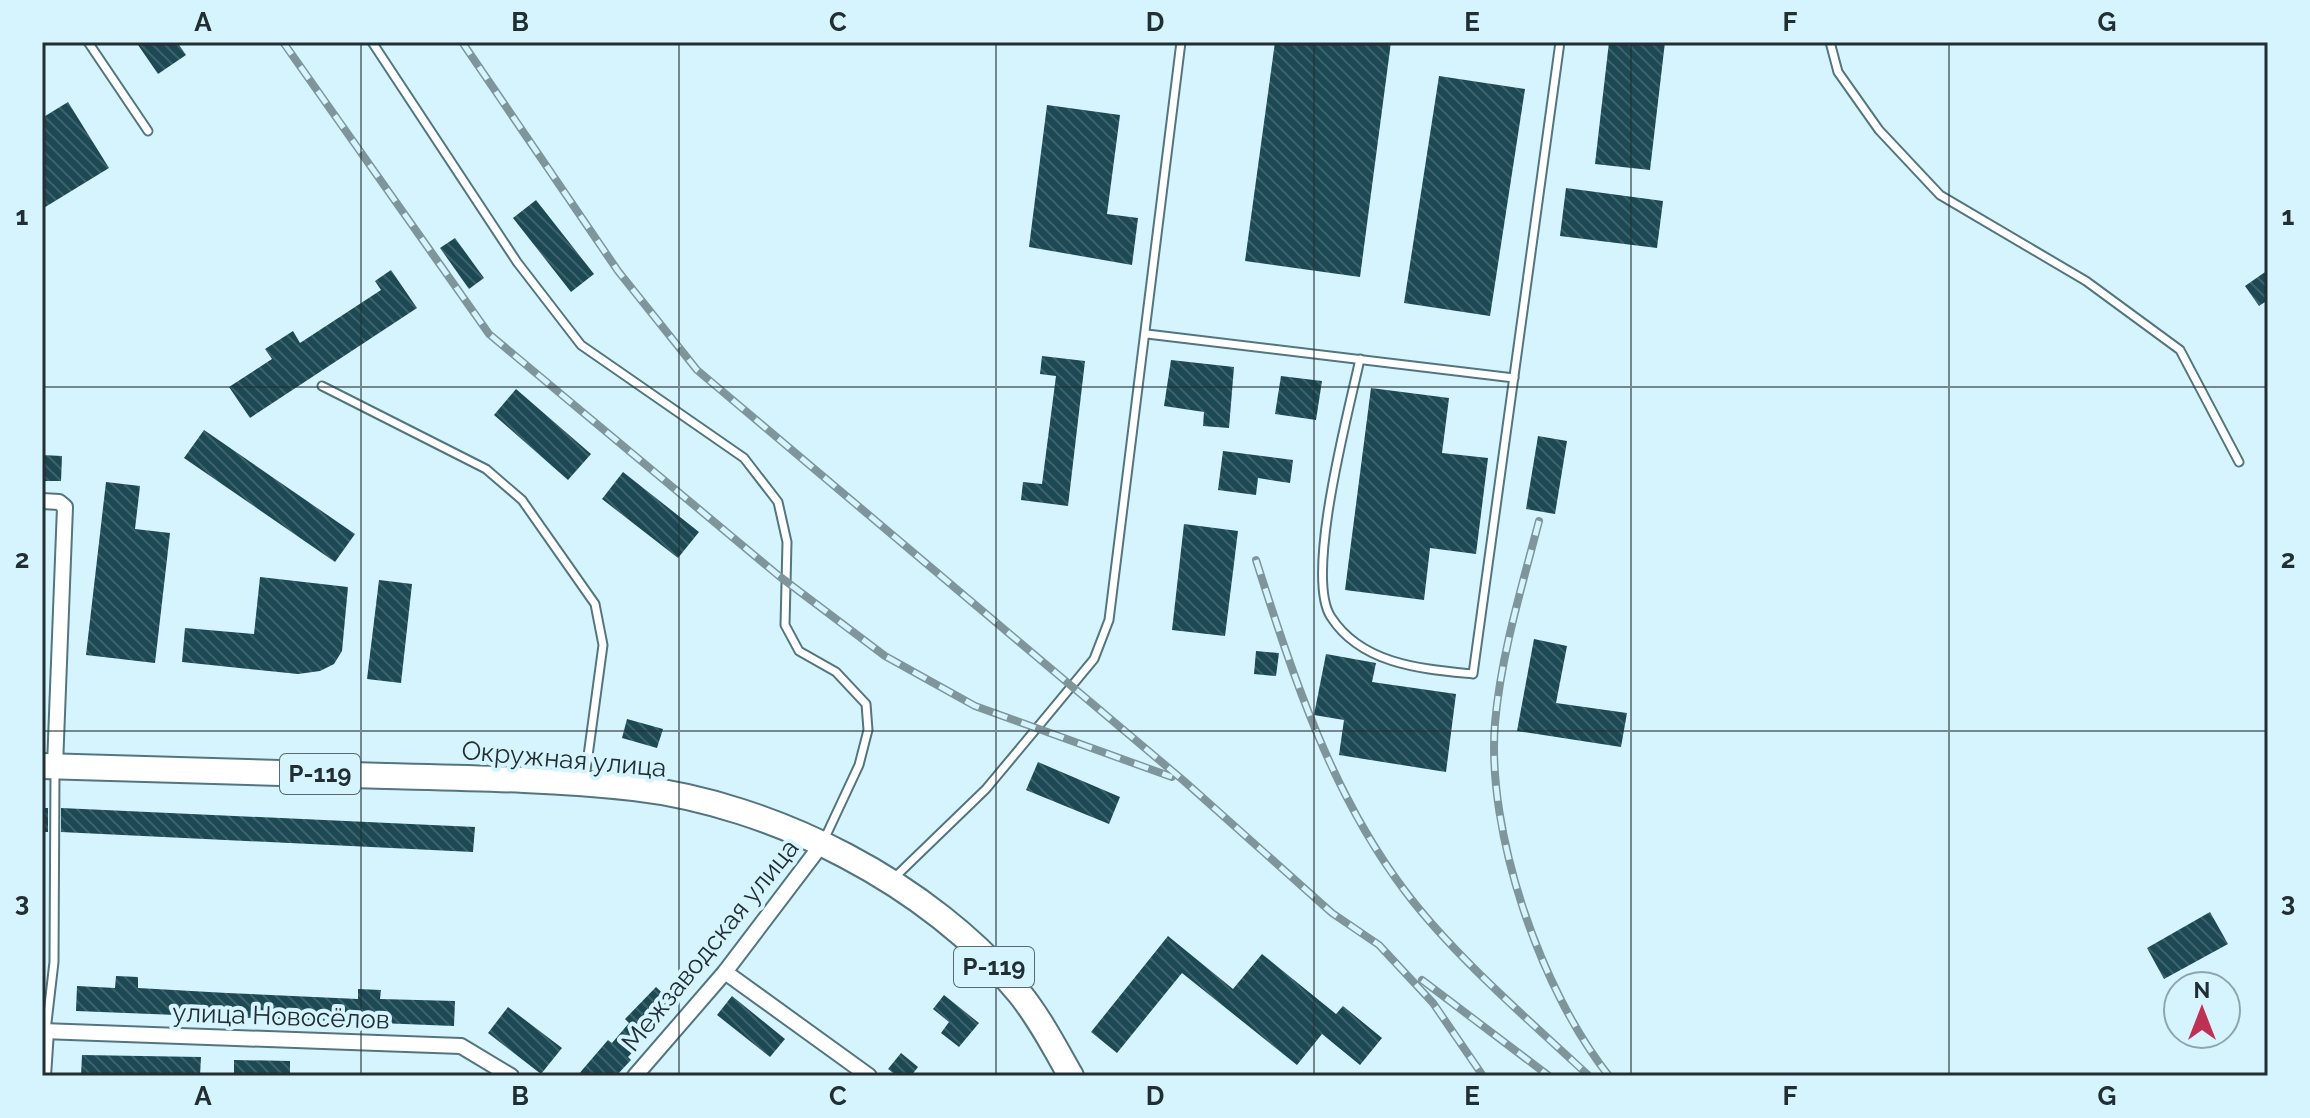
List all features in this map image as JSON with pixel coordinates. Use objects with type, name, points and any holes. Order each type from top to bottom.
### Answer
[{"type":"highway","name":"Окружная улица","points":[[49,766],[584,785],[636,789],[708,802],[765,819],[822,844],[889,882],[942,920],[1019,993],[1071,1076]]},
{"type":"street","points":[[42,501],[59,502],[65,507],[49,766]]},
{"type":"street","name":"Межзаводская улица","points":[[635,1076],[725,972],[822,844]]},
{"type":"street","points":[[725,972],[869,1076]]},
{"type":"street","points":[[43,1076],[44,1031]]},
{"type":"street","name":"улица Новосёлов","points":[[44,1031],[461,1046],[511,1076]]},
{"type":"lane","points":[[88,42],[148,131]]},
{"type":"lane","points":[[372,42],[517,262],[581,345],[744,458],[778,502],[787,542],[785,625],[799,651],[836,672],[866,704],[868,730],[859,765],[822,844]]},
{"type":"lane","points":[[889,882],[986,789],[1094,659],[1109,620],[1181,42]]},
{"type":"lane","points":[[1360,359],[1328,517],[1322,577],[1330,616],[1356,643],[1405,667],[1473,674],[1560,42]]},
{"type":"lane","points":[[1830,42],[1838,72],[1879,130],[1940,195],[2086,281],[2180,350],[2239,462]]},
{"type":"lane","points":[[1147,334],[1514,378]]},
{"type":"lane","points":[[322,386],[486,469],[522,500],[595,604],[603,645],[584,785]]},
{"type":"lane","points":[[44,1031],[54,962],[49,766]]},
{"type":"building","points":[[136,42],[177,42],[186,55],[158,74]]},
{"type":"building","points":[[1275,42],[1391,42],[1360,277],[1245,261]]},
{"type":"building","points":[[1609,42],[1665,42],[1650,170],[1595,164]]},
{"type":"building","points":[[1439,76],[1525,89],[1490,316],[1404,303]]},
{"type":"building","points":[[68,102],[109,168],[42,209],[42,118]]},
{"type":"building","points":[[1047,105],[1120,115],[1107,214],[1138,218],[1132,265],[1029,247]]},
{"type":"building","points":[[1566,188],[1663,201],[1657,248],[1560,236]]},
{"type":"building","points":[[536,200],[594,274],[571,292],[513,218]]},
{"type":"building","points":[[455,238],[484,278],[469,289],[440,248]]},
{"type":"building","points":[[391,270],[417,308],[250,418],[229,387],[272,359],[265,349],[293,331],[300,343],[381,290],[375,281]]},
{"type":"building","points":[[2268,270],[2268,300],[2259,306],[2245,286]]},
{"type":"building","points":[[1042,356],[1085,361],[1068,506],[1021,500],[1023,482],[1042,484],[1056,376],[1040,374]]},
{"type":"building","points":[[1171,360],[1234,367],[1229,428],[1203,426],[1204,412],[1164,406]]},
{"type":"building","points":[[1281,376],[1322,381],[1316,420],[1275,414]]},
{"type":"building","points":[[1371,388],[1449,398],[1442,453],[1488,458],[1476,554],[1430,548],[1424,600],[1345,590]]},
{"type":"building","points":[[516,389],[591,454],[568,480],[494,415]]},
{"type":"building","points":[[204,430],[355,534],[335,562],[184,458]]},
{"type":"building","points":[[1538,436],[1567,441],[1555,514],[1526,509]]},
{"type":"building","points":[[1223,451],[1293,460],[1290,483],[1258,478],[1256,495],[1218,490]]},
{"type":"building","points":[[42,455],[62,456],[61,481],[42,481]]},
{"type":"building","points":[[623,472],[699,532],[678,558],[602,499]]},
{"type":"building","points":[[106,482],[140,486],[135,529],[170,533],[155,663],[86,655]]},
{"type":"building","points":[[1184,524],[1238,531],[1225,636],[1172,630]]},
{"type":"building","points":[[260,577],[348,587],[342,651],[334,664],[320,671],[298,674],[182,662],[185,628],[254,634]]},
{"type":"building","points":[[379,580],[412,584],[401,683],[367,679]]},
{"type":"building","points":[[1534,639],[1567,646],[1556,703],[1627,713],[1621,747],[1517,731]]},
{"type":"building","points":[[1256,651],[1279,653],[1276,676],[1254,674]]},
{"type":"building","points":[[1326,654],[1376,663],[1372,682],[1456,694],[1446,772],[1339,755],[1344,720],[1314,715]]},
{"type":"building","points":[[627,719],[663,729],[657,748],[622,738]]},
{"type":"building","points":[[1038,762],[1120,797],[1109,824],[1026,790]]},
{"type":"building","points":[[42,808],[48,808],[48,832],[42,832]]},
{"type":"building","points":[[61,808],[475,827],[473,852],[61,832]]},
{"type":"building","points":[[2210,912],[2228,944],[2180,970],[2162,970],[2162,975],[2147,948]]},
{"type":"building","points":[[1168,936],[1233,989],[1262,954],[1336,1014],[1343,1006],[1382,1038],[1360,1065],[1322,1034],[1297,1065],[1182,973],[1117,1053],[1091,1032]]},
{"type":"building","points":[[116,976],[138,977],[138,988],[227,993],[358,999],[358,989],[381,990],[380,999],[455,1001],[454,1026],[76,1011],[77,986],[115,988]]},
{"type":"building","points":[[656,987],[676,1006],[628,1057],[631,1060],[616,1076],[577,1076],[608,1040],[612,1043],[629,1023],[625,1019]]},
{"type":"building","points":[[944,995],[979,1023],[959,1047],[941,1033],[949,1022],[933,1009]]},
{"type":"building","points":[[732,996],[785,1039],[770,1057],[717,1015]]},
{"type":"building","points":[[508,1007],[562,1048],[541,1074],[488,1033]]},
{"type":"building","points":[[901,1053],[918,1067],[911,1076],[897,1076],[888,1069]]},
{"type":"building","points":[[82,1055],[201,1057],[200,1076],[81,1076]]},
{"type":"building","points":[[234,1060],[290,1061],[290,1076],[234,1076]]},
{"type":"railway","points":[[283,42],[489,334],[779,576],[885,656],[975,706],[1172,777]]},
{"type":"railway","points":[[462,42],[618,271],[697,370],[1184,781],[1332,913],[1379,945],[1433,1003],[1483,1076]]},
{"type":"railway","points":[[1539,521],[1513,621],[1498,697],[1495,766],[1499,812],[1509,860],[1541,956],[1584,1041],[1609,1076]]},
{"type":"railway","points":[[1256,560],[1284,647],[1317,732],[1335,774],[1379,853],[1405,891],[1446,939],[1589,1076]]},
{"type":"railway","points":[[1422,980],[1549,1076]]}]
